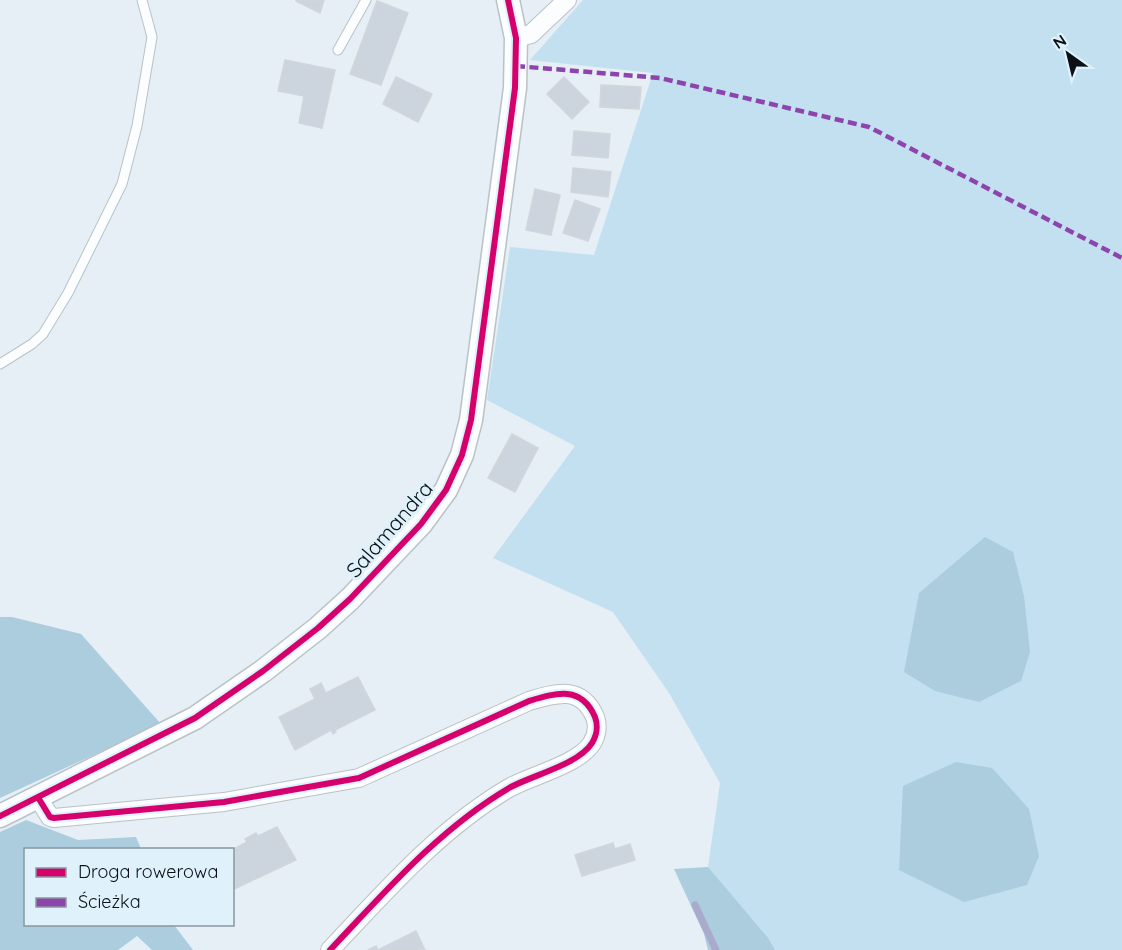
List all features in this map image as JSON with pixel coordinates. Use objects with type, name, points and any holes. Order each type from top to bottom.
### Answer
[{"type":"street","name":"Salamandra","points":[[0,816],[39,799],[195,718],[263,671],[350,599],[422,524],[446,490],[462,455],[471,420],[516,88],[516,38],[508,0]]},
{"type":"street","points":[[516,38],[531,34],[567,0]]},
{"type":"street","points":[[39,799],[50,817],[54,818],[235,800],[359,778],[537,698],[555,693],[573,694],[588,704],[596,720],[597,732],[586,750],[580,755],[509,788],[452,828],[414,862],[330,950]]},
{"type":"lane","points":[[0,364],[32,344],[43,334],[68,293],[122,184],[137,126],[152,37],[142,0]]},
{"type":"lane","points":[[338,50],[366,0]]},
{"type":"shaded area","points":[[583,0],[1122,0],[1122,950],[775,950],[708,867],[720,783],[669,693],[613,612],[493,558],[575,446],[487,400],[510,247],[594,255],[653,73],[530,60]]},
{"type":"shaded area","points":[[985,537],[1013,552],[1024,596],[1030,652],[1021,681],[979,702],[935,691],[904,672],[919,593]]},
{"type":"shaded area","points":[[0,617],[12,617],[81,634],[161,724],[0,798]]},
{"type":"shaded area","points":[[956,762],[992,768],[1029,809],[1039,856],[1027,885],[964,902],[899,870],[903,786]]},
{"type":"shaded area","points":[[26,820],[78,840],[136,837],[141,848],[24,848],[24,926],[175,926],[193,950],[152,950],[137,936],[118,950],[0,950],[0,832]]},
{"type":"shaded area","points":[[708,867],[768,938],[775,950],[708,950],[704,934],[674,869]]},
{"type":"building","points":[[296,0],[324,0],[320,13],[296,1]]},
{"type":"building","points":[[377,1],[408,13],[381,85],[350,74]]},
{"type":"building","points":[[285,60],[335,70],[322,128],[299,123],[304,96],[278,91]]},
{"type":"building","points":[[396,77],[432,94],[418,122],[383,104]]},
{"type":"building","points":[[564,77],[589,102],[572,119],[547,94]]},
{"type":"building","points":[[601,85],[641,87],[639,109],[600,107]]},
{"type":"building","points":[[574,131],[610,134],[608,158],[572,155]]},
{"type":"building","points":[[573,168],[611,172],[608,197],[571,192]]},
{"type":"building","points":[[535,189],[560,195],[551,235],[526,230]]},
{"type":"building","points":[[575,200],[600,209],[588,241],[563,233]]},
{"type":"building","points":[[512,434],[538,448],[515,492],[488,478]]},
{"type":"building","points":[[358,677],[375,710],[335,730],[333,734],[331,730],[295,750],[279,717],[315,699],[310,689],[321,683],[326,693]]},
{"type":"building","points":[[277,827],[296,860],[234,889],[234,849],[247,842],[245,839],[256,833],[258,836]]},
{"type":"building","points":[[613,843],[615,849],[630,844],[635,860],[582,876],[575,855]]},
{"type":"building","points":[[416,931],[425,950],[378,950]]},
{"type":"waterway","points":[[695,905],[716,950]]},
{"type":"marked path","points":[[516,66],[660,78],[869,127],[1122,258]]},
{"type":"cycle path","points":[[0,816],[195,718],[263,671],[318,628],[350,599],[421,524],[446,490],[462,455],[471,420],[515,88],[516,38],[508,0]]},
{"type":"cycle path","points":[[39,799],[50,817],[54,818],[224,802],[359,778],[529,701],[558,694],[567,694],[583,700],[595,717],[596,723],[594,740],[585,751],[566,763],[509,788],[459,822],[392,884],[330,950]]}]
